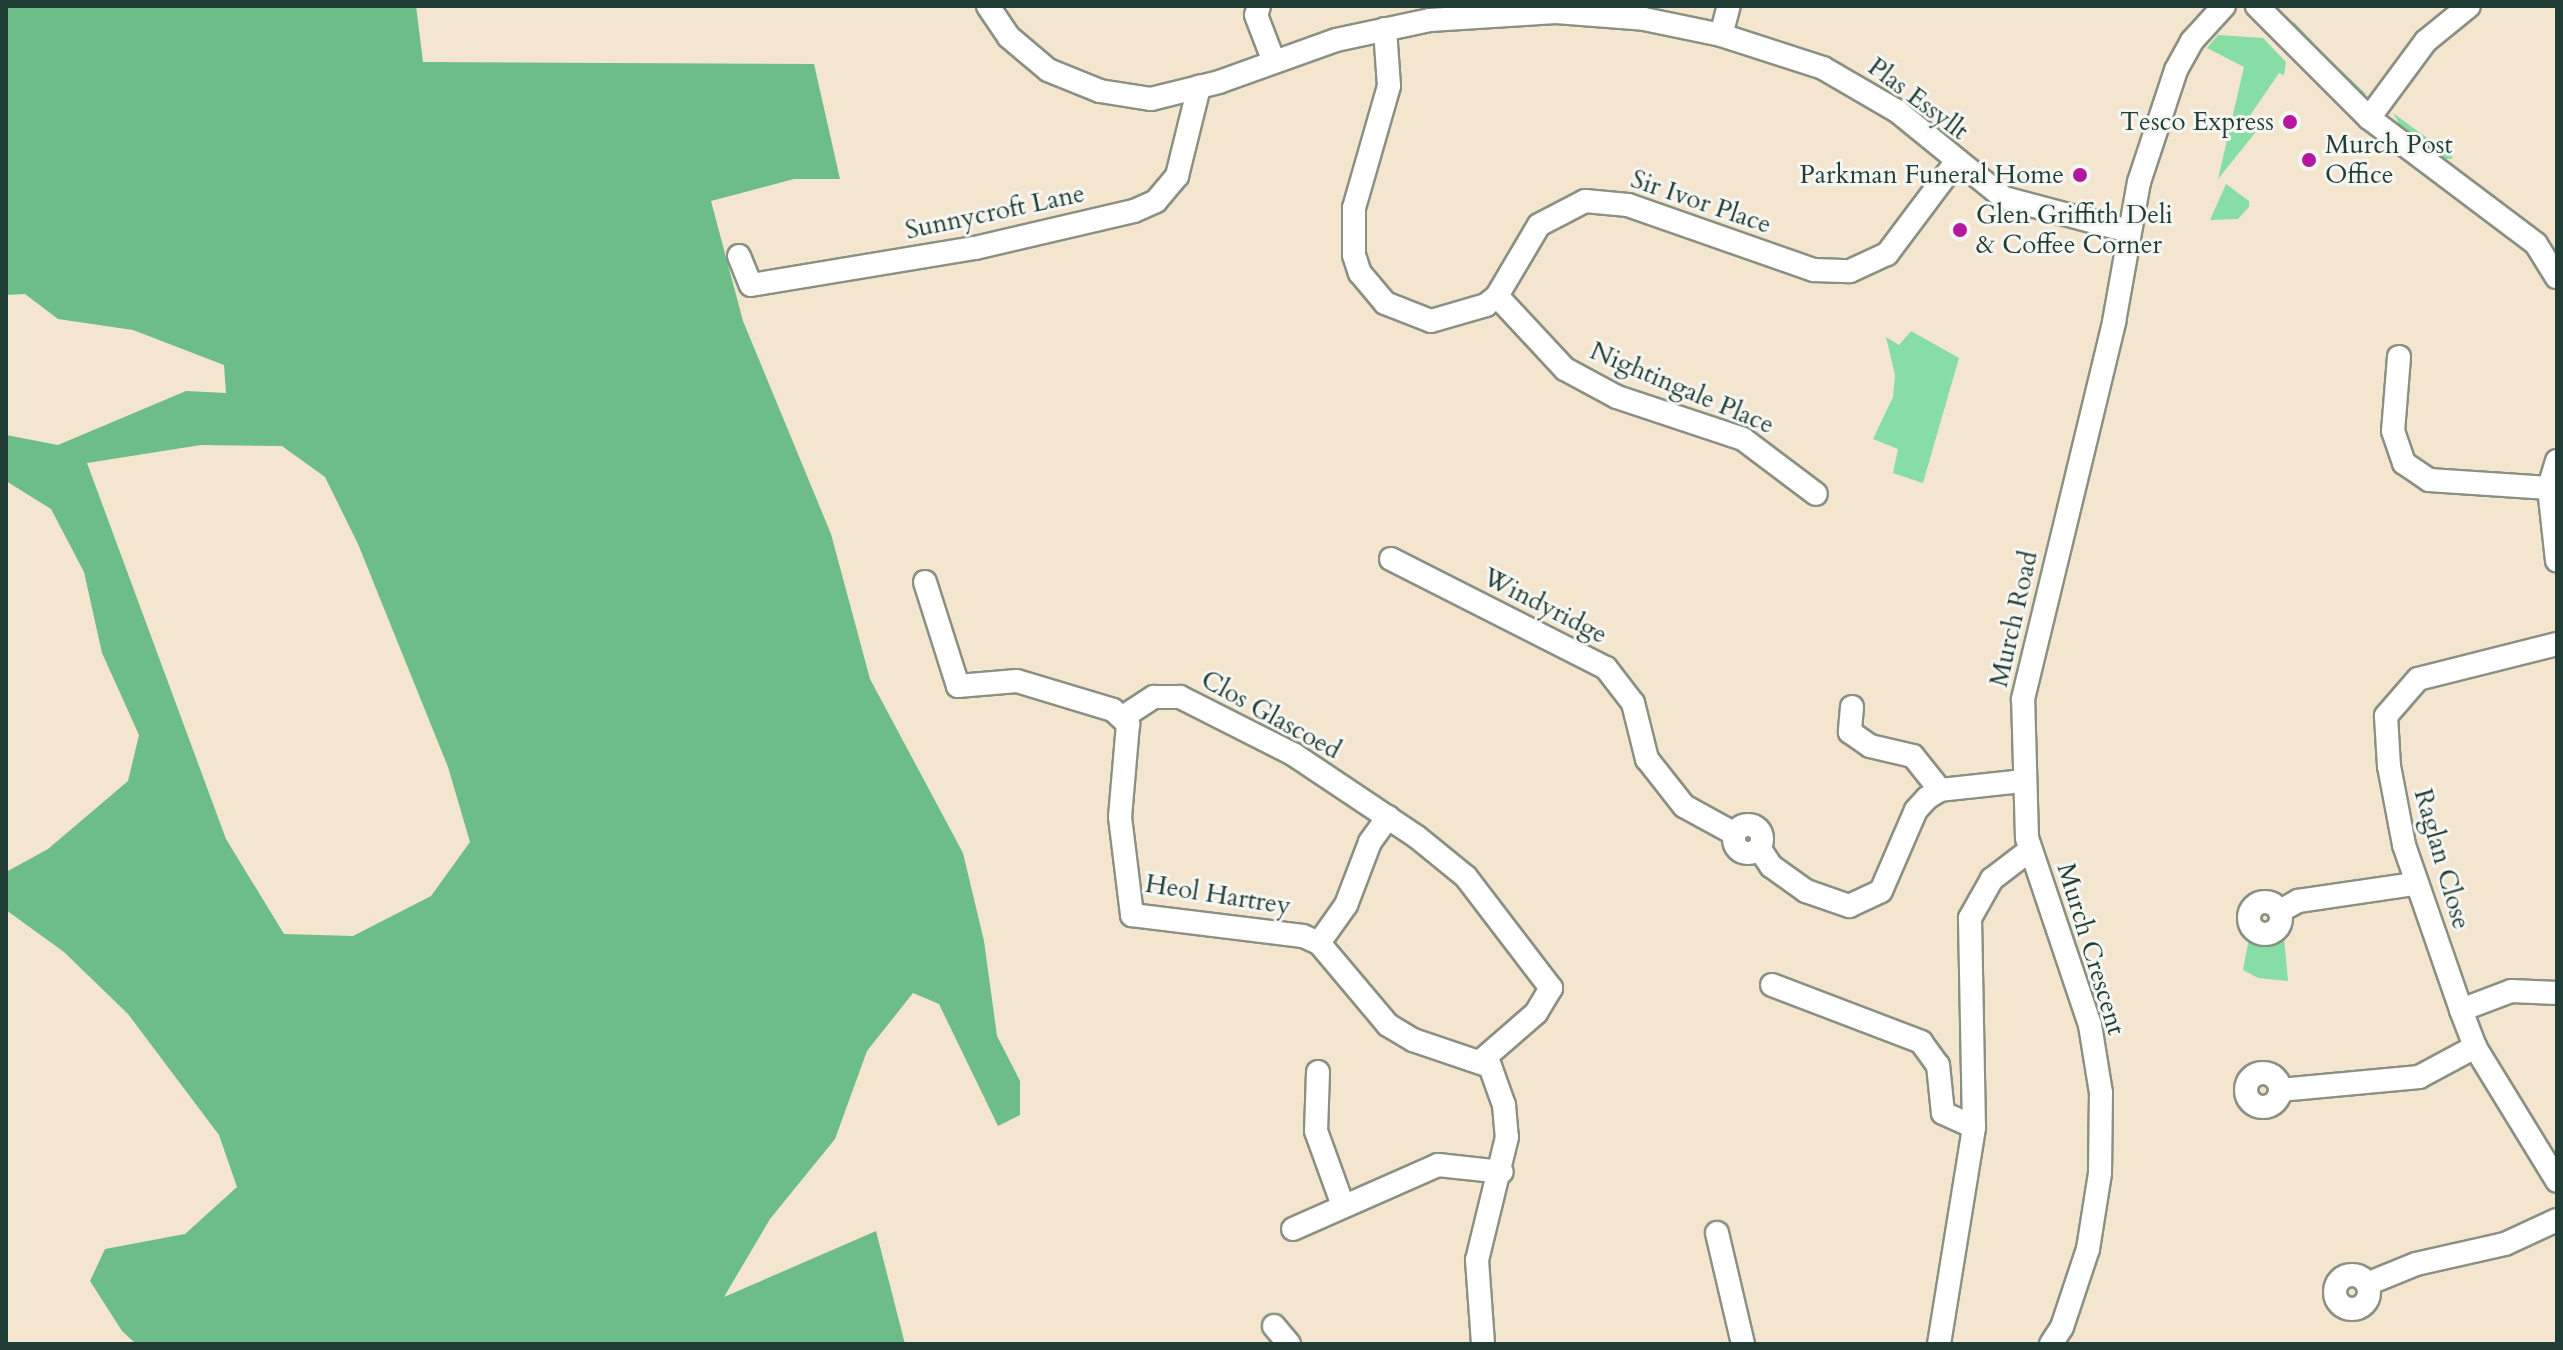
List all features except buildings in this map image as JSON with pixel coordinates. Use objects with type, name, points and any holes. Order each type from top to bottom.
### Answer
[{"type":"street","name":"Plas Essyllt","points":[[988,6],[1028,56],[1069,80],[1124,97],[1151,99],[1385,29],[1430,20],[1556,12],[1644,19],[1790,54],[1854,83],[1897,111],[2004,198],[2128,231]]},
{"type":"street","points":[[1721,35],[1729,6]]},
{"type":"street","name":"Murch Road","points":[[2030,850],[2023,781],[2023,699],[2114,322],[2128,231],[2176,70],[2192,41],[2224,6]]},
{"type":"street","points":[[2257,6],[2369,118],[2536,244],[2557,277]]},
{"type":"street","points":[[2369,118],[2426,41],[2469,6]]},
{"type":"street","points":[[1250,9],[1274,62]]},
{"type":"street","points":[[1385,29],[1389,86],[1354,208],[1354,255],[1360,273],[1385,303],[1431,321],[1473,313],[1497,296]]},
{"type":"street","name":"Sunnycroft Lane","points":[[739,256],[751,285],[975,248],[1134,211],[1156,201],[1177,176],[1199,87]]},
{"type":"street","name":"Sir Ivor Place","points":[[1497,296],[1539,225],[1569,206],[1606,200],[1814,270],[1850,271],[1887,254],[1956,162]]},
{"type":"street","name":"Nightingale Place","points":[[1497,296],[1565,369],[1617,397],[1743,439],[1816,494]]},
{"type":"street","points":[[2399,357],[2393,431],[2404,463],[2429,480],[2549,488]]},
{"type":"street","points":[[2557,461],[2549,488],[2557,561]]},
{"type":"street","name":"Windyridge","points":[[1391,559],[1606,668],[1633,703],[1647,759],[1684,806],[1735,834],[1739,849],[1749,853],[1759,848],[1771,866],[1806,891],[1849,906],[1881,891],[1916,810],[1940,790]]},
{"type":"street","points":[[925,582],[958,686],[1017,681],[1083,699],[1123,717]]},
{"type":"street","name":"Raglan Close","points":[[2557,644],[2418,679],[2386,716],[2389,766],[2415,884],[2461,1010],[2475,1047],[2557,1181]]},
{"type":"street","name":"Clos Glascoed","points":[[1123,717],[1154,697],[1180,697],[1293,754],[1388,817],[1466,877],[1550,983],[1549,1000],[1482,1060]]},
{"type":"street","points":[[1852,707],[1850,732],[1870,746],[1913,756],[1940,790],[2023,781]]},
{"type":"street","name":"Heol Hartrey","points":[[1123,717],[1130,734],[1120,817],[1132,915],[1280,931],[1319,943],[1388,1025],[1413,1040],[1482,1060]]},
{"type":"street","points":[[1319,943],[1346,905],[1370,842],[1388,817]]},
{"type":"street","points":[[1939,1344],[1974,1127],[1970,918],[1992,879],[2030,850]]},
{"type":"street","name":"Murch Crescent","points":[[2030,850],[2090,1025],[2101,1093],[2100,1173],[2088,1249],[2062,1327],[2051,1344]]},
{"type":"street","points":[[2280,911],[2298,901],[2415,884]]},
{"type":"street","points":[[1772,985],[1921,1042],[1938,1065],[1943,1113],[1974,1127]]},
{"type":"street","points":[[2461,1010],[2511,991],[2557,993]]},
{"type":"street","points":[[2280,1090],[2315,1091],[2419,1077],[2475,1047]]},
{"type":"street","points":[[1482,1060],[1490,1066],[1504,1105],[1507,1137],[1502,1172],[1477,1260],[1483,1344]]},
{"type":"street","points":[[1318,1072],[1316,1131],[1342,1203]]},
{"type":"street","points":[[1293,1229],[1342,1203],[1438,1165],[1502,1172]]},
{"type":"street","points":[[2367,1284],[2416,1264],[2505,1244],[2557,1220]]},
{"type":"street","points":[[1717,1233],[1743,1344]]},
{"type":"street","points":[[1274,1326],[1289,1344]]},
{"type":"green space","points":[[6,6],[416,6],[423,62],[814,64],[840,179],[794,179],[711,201],[743,321],[831,534],[870,679],[963,853],[984,941],[997,1036],[1020,1081],[1020,1115],[998,1126],[939,1004],[913,993],[867,1051],[835,1139],[770,1219],[724,1297],[876,1231],[905,1344],[136,1344],[122,1331],[90,1281],[105,1249],[185,1234],[237,1187],[219,1135],[128,1014],[64,952],[6,910],[6,872],[48,849],[128,781],[139,735],[102,653],[84,572],[51,509],[6,481],[6,435],[58,445],[186,391],[226,393],[224,365],[133,330],[58,319],[25,294],[6,295]],"holes":[[[201,445],[282,446],[325,477],[358,544],[448,767],[470,842],[431,896],[353,936],[284,934],[226,839],[87,463]]]},
{"type":"green space","points":[[2294,22],[2366,94],[2359,94],[2289,27]]},
{"type":"green space","points":[[2218,35],[2263,38],[2286,62],[2284,75],[2279,73],[2251,114],[2255,133],[2218,179],[2244,67],[2207,48]]},
{"type":"green space","points":[[2393,113],[2453,157],[2442,159],[2404,132]]},
{"type":"green space","points":[[2226,184],[2249,201],[2249,207],[2238,219],[2210,220]]},
{"type":"green space","points":[[1911,331],[1959,358],[1923,483],[1893,473],[1898,449],[1873,439],[1893,397],[1895,375],[1886,337],[1899,345]]},
{"type":"green space","points":[[2250,933],[2255,941],[2269,944],[2284,937],[2288,981],[2258,978],[2243,970]]},
{"type":"place","name":"Tesco Express","points":[[2290,122]]},
{"type":"place","name":"Murch Post Office","points":[[2309,160]]},
{"type":"place","name":"Parkman Funeral Home","points":[[2080,175]]},
{"type":"place","name":"Glen Griffith Deli & Coffee Corner","points":[[1960,230]]}]
